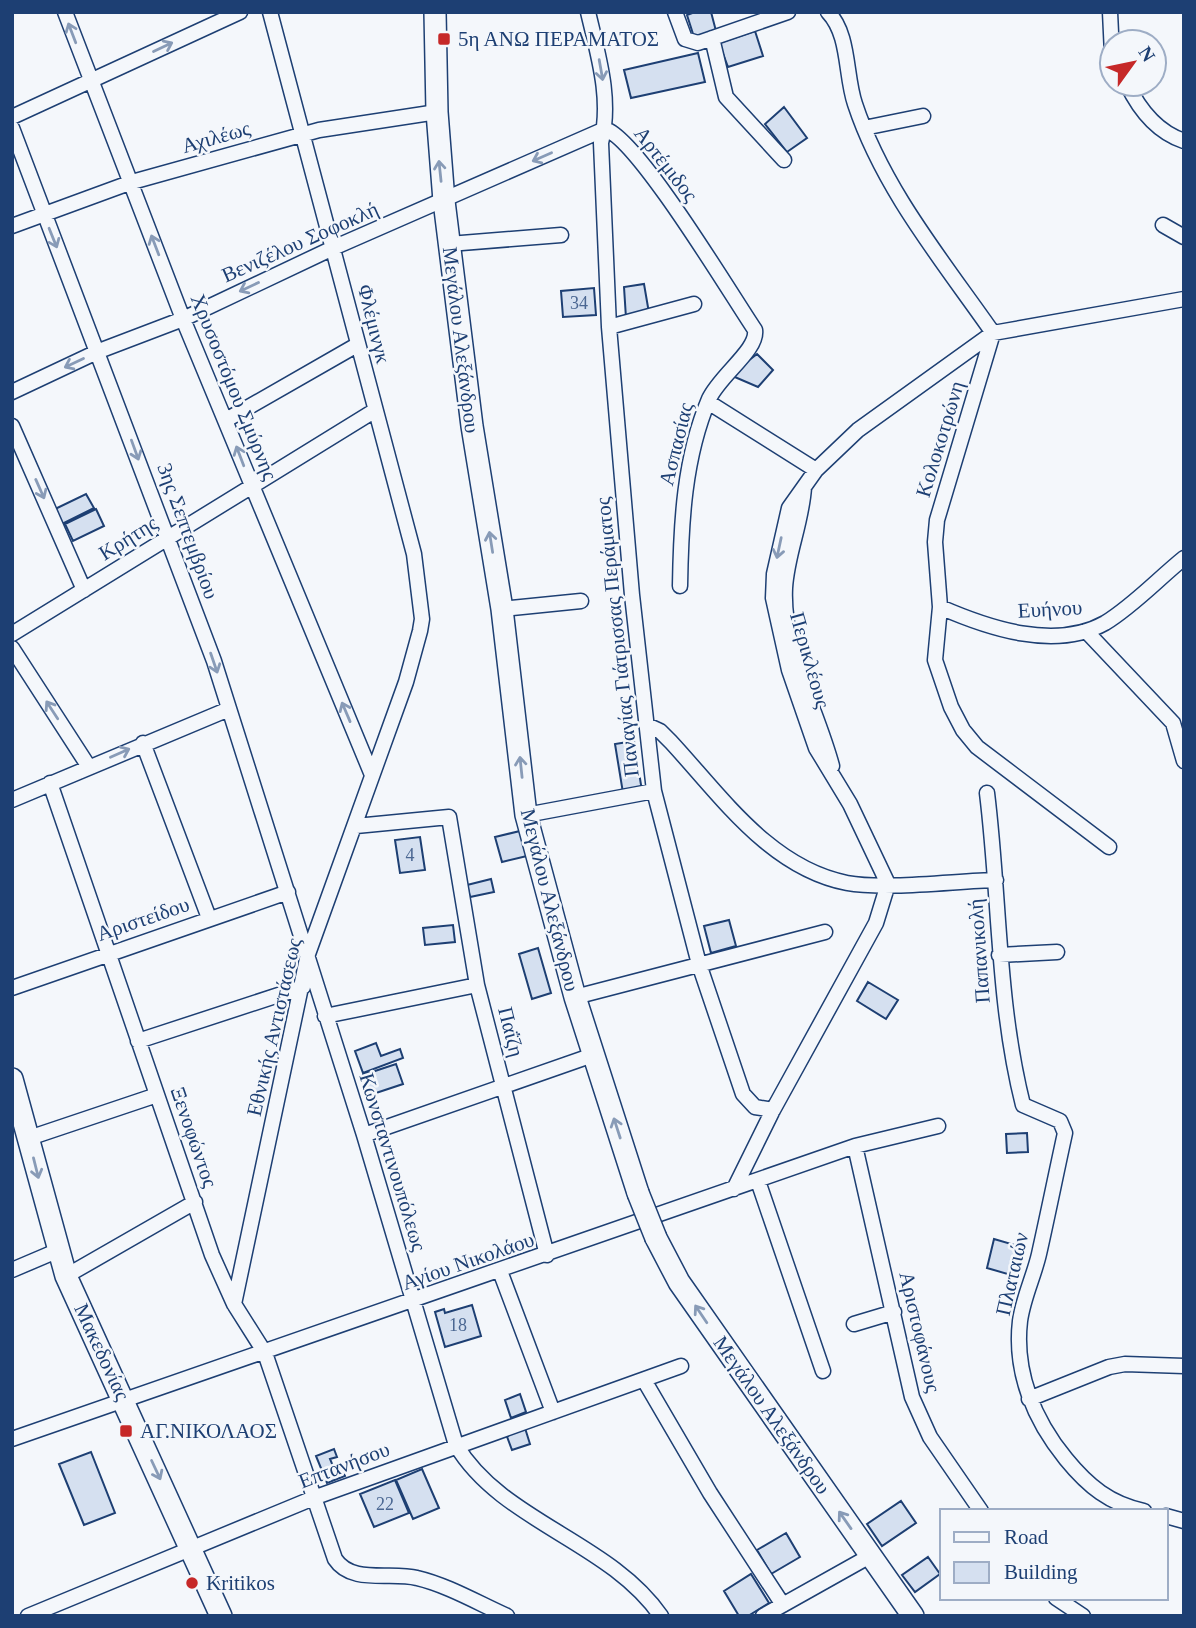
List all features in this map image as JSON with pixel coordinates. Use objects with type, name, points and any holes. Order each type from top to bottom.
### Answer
[{"type":"street","name":"Χρυσοστόμου Σμύρνης","points":[[65,12],[183,319],[372,775]]},
{"type":"street","points":[[12,117],[90,81],[208,19],[240,12]]},
{"type":"street","name":"Φλέμινγκ","points":[[270,12],[414,554],[422,619],[416,647]]},
{"type":"street","name":"Μεγάλου Αλεξάνδρου","points":[[435,12],[437,112],[443,201],[472,426],[502,609],[526,815],[575,997],[638,1193],[656,1238],[679,1282],[913,1616]]},
{"type":"street","name":"Αρτέμιδος","points":[[588,12],[605,89],[605,129],[622,138],[683,220],[755,330]]},
{"type":"street","points":[[675,12],[685,38],[698,43],[788,12]]},
{"type":"street","points":[[828,12],[840,33],[854,100],[864,128],[892,189],[993,333]]},
{"type":"street","points":[[712,38],[726,97],[784,160]]},
{"type":"street","points":[[1136,98],[1162,132],[1184,141]]},
{"type":"street","name":"Αχιλέως","points":[[12,226],[132,182],[303,135],[437,112]]},
{"type":"street","points":[[864,128],[923,116]]},
{"type":"street","name":"3ης Σεπτεμβρίου","points":[[12,128],[43,214],[99,351],[229,709],[308,954]]},
{"type":"street","name":"Βενιζέλου Σοφοκλή","points":[[12,392],[99,351],[183,319],[333,248],[605,129]]},
{"type":"street","name":"Παναγίας Γιάτρισσας Περάματος","points":[[605,129],[601,143],[602,206],[610,327],[654,791],[699,964],[743,1094],[755,1107],[773,1110]]},
{"type":"street","points":[[1163,225],[1184,237]]},
{"type":"street","points":[[449,244],[561,235]]},
{"type":"street","name":"Περικλέους","points":[[888,884],[835,776],[816,748],[789,670],[772,598],[789,508],[816,470],[858,430],[993,333],[1184,299]]},
{"type":"street","points":[[610,327],[694,304]]},
{"type":"street","name":"Ασπασίας","points":[[680,586],[681,517],[689,472],[708,402],[718,381],[754,345],[755,330]]},
{"type":"street","name":"Κολοκοτρώνη","points":[[993,333],[937,520],[935,562],[940,607],[936,660],[940,680],[963,730],[977,747],[1109,847]]},
{"type":"street","points":[[226,420],[357,345]]},
{"type":"street","points":[[708,402],[816,470]]},
{"type":"street","name":"Κρήτης","points":[[12,634],[374,411]]},
{"type":"street","points":[[12,426],[84,590]]},
{"type":"street","name":"Ευήνου","points":[[940,607],[1004,632],[1026,635],[1086,631],[1124,609],[1184,558]]},
{"type":"street","points":[[502,609],[581,601]]},
{"type":"street","points":[[1086,631],[1172,723],[1184,761]]},
{"type":"street","name":"Εθνικής Αντιστάσεως","points":[[234,1304],[308,954],[356,826],[416,647]]},
{"type":"street","points":[[12,649],[89,767]]},
{"type":"street","points":[[12,800],[229,709]]},
{"type":"street","points":[[647,725],[660,731],[764,842],[803,867],[847,883],[996,880]]},
{"type":"street","points":[[143,743],[209,919]]},
{"type":"street","name":"Ξενοφώντος","points":[[50,783],[212,1255],[234,1304],[265,1353],[335,1559],[346,1570],[381,1577],[416,1577],[507,1616]]},
{"type":"street","points":[[526,815],[654,791]]},
{"type":"street","name":"Παπανικολή","points":[[987,793],[996,880],[999,955],[1010,1049],[1023,1105],[1060,1121]]},
{"type":"street","name":"Παΐζη","points":[[356,826],[449,817],[477,985],[547,1255]]},
{"type":"street","points":[[734,1189],[773,1110],[876,923],[888,884]]},
{"type":"street","name":"Αριστείδου","points":[[12,988],[288,892]]},
{"type":"street","points":[[575,997],[825,932]]},
{"type":"street","points":[[999,955],[1057,952]]},
{"type":"street","name":"Κωνσταντινουπόλεως","points":[[308,954],[456,1446],[482,1479],[637,1587],[661,1616]]},
{"type":"street","points":[[325,1016],[477,985]]},
{"type":"street","points":[[138,1041],[303,987]]},
{"type":"street","points":[[364,1135],[593,1055]]},
{"type":"street","name":"Μακεδονίας","points":[[12,1079],[16,1111],[29,1138],[66,1276],[221,1616]]},
{"type":"street","points":[[29,1138],[157,1095]]},
{"type":"street","name":"Πλαταιών","points":[[1060,1121],[1065,1133],[1039,1256],[1020,1321],[1022,1373],[1029,1399],[1045,1431],[1075,1470],[1110,1502],[1136,1509]]},
{"type":"street","name":"Αγίου Νικολάου","points":[[12,1439],[413,1302],[855,1146],[938,1126]]},
{"type":"street","name":"Αριστοφάνους","points":[[855,1146],[912,1396],[921,1418],[952,1472],[980,1509]]},
{"type":"street","points":[[758,1181],[823,1371]]},
{"type":"street","points":[[66,1276],[195,1202]]},
{"type":"street","points":[[12,1270],[59,1250]]},
{"type":"street","points":[[500,1271],[553,1412]]},
{"type":"street","points":[[854,1324],[894,1312]]},
{"type":"street","points":[[1029,1399],[1109,1367],[1125,1364],[1184,1366]]},
{"type":"street","name":"Επτανήσου","points":[[28,1616],[316,1497],[681,1366]]},
{"type":"street","points":[[644,1380],[710,1493],[783,1605]]},
{"type":"street","points":[[763,1616],[870,1556]]},
{"type":"street","points":[[1059,1600],[1083,1616]]},
{"type":"building","points":[[711,12],[716,31],[694,37],[687,15]]},
{"type":"building","points":[[755,31],[763,56],[728,67],[719,43]]},
{"type":"building","points":[[698,53],[705,82],[631,98],[624,70]]},
{"type":"building","points":[[784,107],[807,138],[787,152],[765,124]]},
{"type":"building","points":[[644,284],[649,313],[626,318],[624,287]]},
{"type":"building","points":[[594,288],[596,315],[563,317],[561,291]]},
{"type":"building","points":[[757,354],[773,370],[758,387],[730,375]]},
{"type":"building","points":[[86,494],[94,508],[62,524],[55,509]]},
{"type":"building","points":[[96,509],[104,526],[73,541],[65,524]]},
{"type":"building","points":[[634,741],[642,791],[623,793],[615,744]]},
{"type":"building","points":[[520,831],[527,856],[502,862],[495,837]]},
{"type":"building","points":[[420,837],[425,870],[400,873],[395,840]]},
{"type":"building","points":[[491,879],[494,892],[470,897],[467,885]]},
{"type":"building","points":[[729,920],[736,946],[711,953],[704,926]]},
{"type":"building","points":[[453,925],[455,942],[425,945],[423,928]]},
{"type":"building","points":[[538,948],[551,993],[532,999],[519,954]]},
{"type":"building","points":[[868,982],[898,1000],[886,1019],[857,1001]]},
{"type":"building","points":[[376,1043],[381,1056],[400,1049],[403,1058],[363,1073],[355,1051]]},
{"type":"building","points":[[396,1064],[403,1084],[370,1095],[363,1075]]},
{"type":"building","points":[[1027,1133],[1028,1152],[1007,1153],[1006,1134]]},
{"type":"building","points":[[994,1239],[1025,1248],[1018,1277],[987,1268]]},
{"type":"building","points":[[472,1305],[481,1336],[445,1347],[435,1312],[444,1309],[445,1313]]},
{"type":"building","points":[[520,1394],[526,1412],[511,1418],[505,1400]]},
{"type":"building","points":[[525,1428],[530,1444],[512,1450],[506,1434]]},
{"type":"building","points":[[334,1449],[337,1457],[330,1459],[335,1471],[342,1469],[345,1476],[327,1483],[316,1456]]},
{"type":"building","points":[[91,1452],[115,1513],[84,1525],[59,1464]]},
{"type":"building","points":[[422,1469],[439,1508],[413,1519],[396,1480]]},
{"type":"building","points":[[395,1480],[409,1513],[374,1527],[360,1494]]},
{"type":"building","points":[[901,1501],[916,1523],[882,1546],[867,1524]]},
{"type":"building","points":[[786,1533],[800,1557],[771,1574],[757,1550]]},
{"type":"building","points":[[928,1557],[940,1574],[915,1592],[902,1575]]},
{"type":"building","points":[[751,1574],[769,1603],[748,1616],[739,1616],[724,1591]]},
{"type":"place","name":"5η ΑΝΩ ΠΕΡΑΜΑΤΟΣ","points":[[444,39]]},
{"type":"place","name":"ΑΓ.ΝΙΚΟΛΑΟΣ","points":[[126,1431]]},
{"type":"place","name":"Kritikos","points":[[192,1583]]}]
